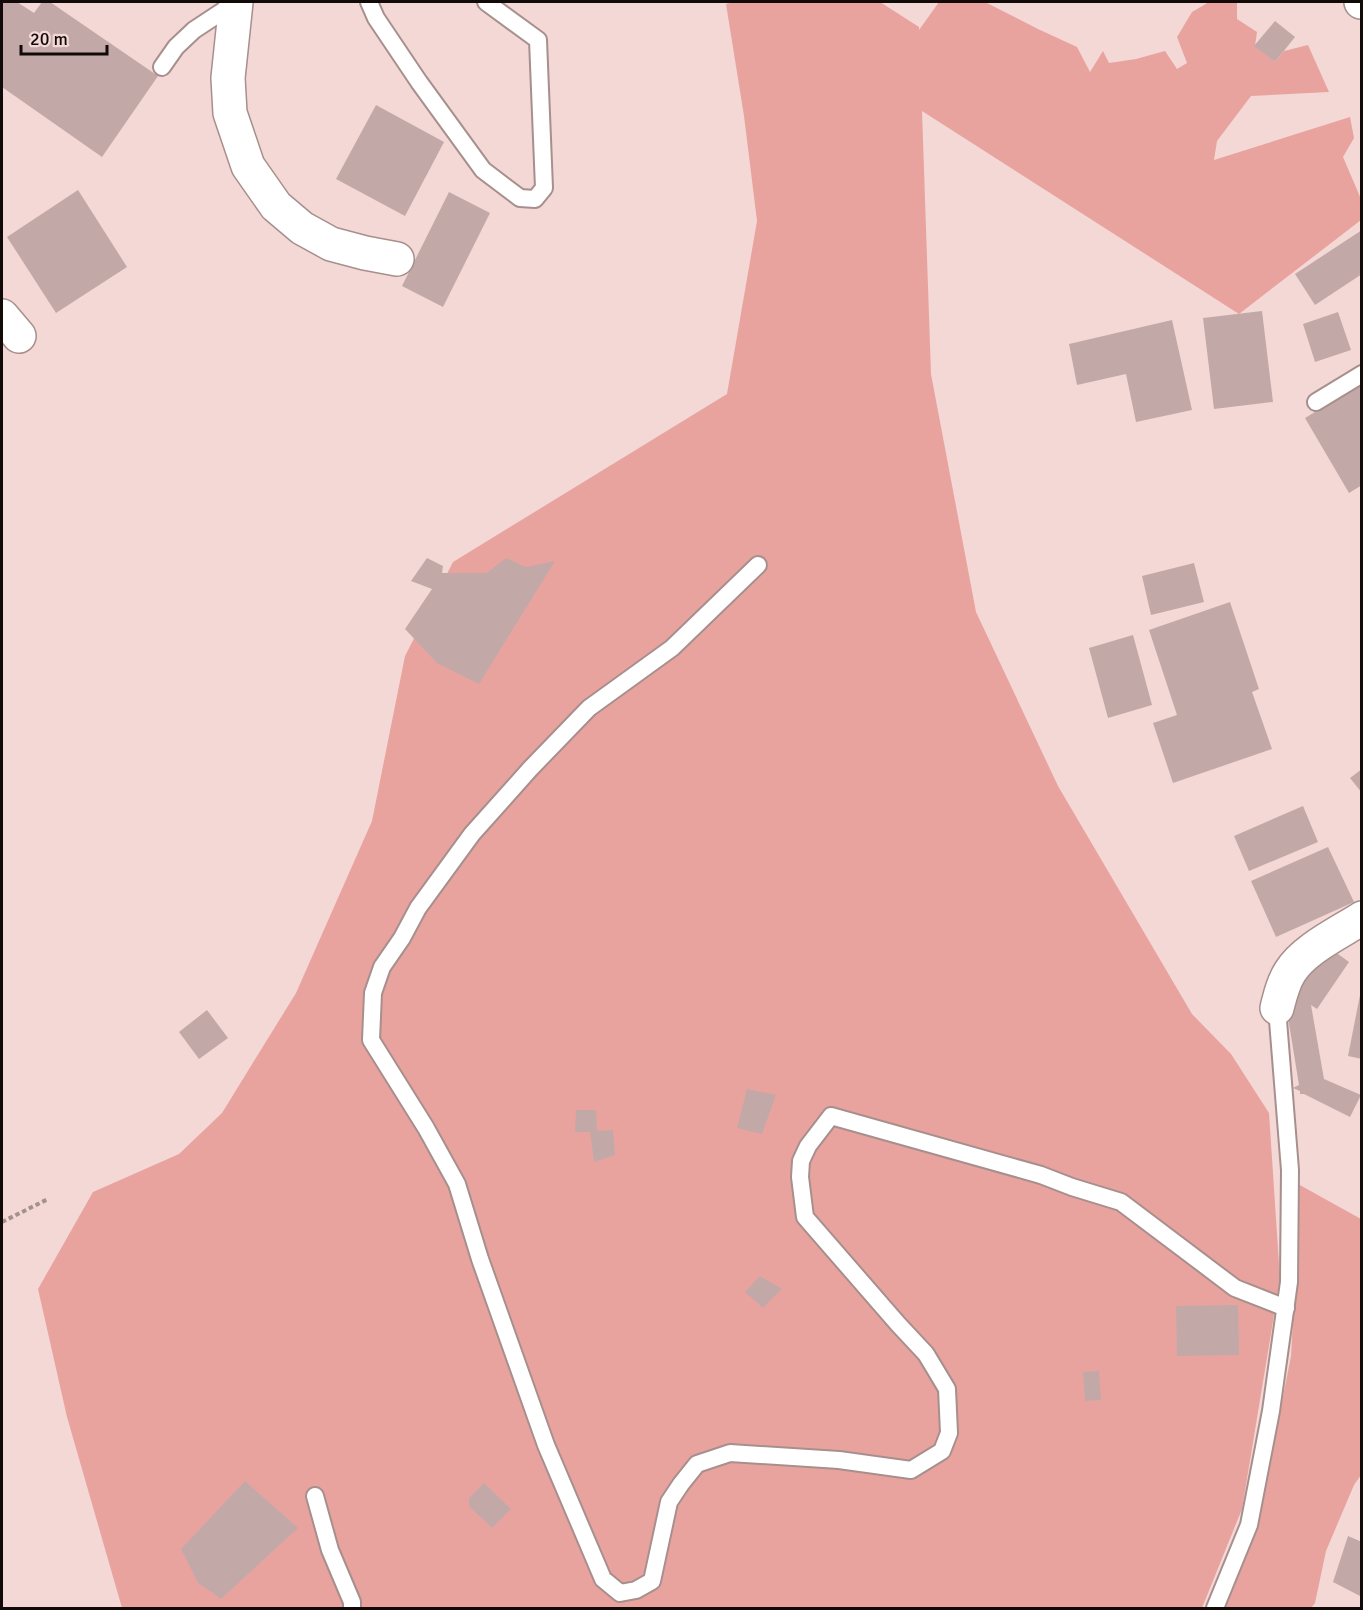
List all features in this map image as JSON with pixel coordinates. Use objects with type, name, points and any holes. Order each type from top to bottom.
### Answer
[{"type":"street","points":[[236,2],[228,78],[230,113],[248,166],[276,206],[302,228],[331,244],[397,259]]},
{"type":"street","points":[[1277,1008],[1290,971],[1306,954],[1362,918]]},
{"type":"lane","points":[[162,67],[176,47],[194,30],[236,2]]},
{"type":"lane","points":[[369,2],[376,18],[419,82],[483,170],[520,198],[535,199],[544,188],[538,40],[486,2]]},
{"type":"lane","points":[[1316,402],[1362,374]]},
{"type":"lane","points":[[758,565],[672,648],[589,708],[522,777],[472,834],[418,908],[402,938],[382,967],[373,993],[371,1040],[426,1128],[457,1184],[480,1259],[546,1445],[603,1579],[620,1593],[636,1590],[652,1581],[669,1502],[697,1464],[730,1453],[839,1460],[911,1470],[942,1451],[948,1433],[947,1389],[937,1371],[926,1354],[805,1216],[800,1177],[801,1161],[808,1146],[831,1116],[1041,1175],[1121,1202],[1235,1288],[1286,1308]]},
{"type":"lane","points":[[1215,1608],[1249,1525],[1271,1411],[1289,1282],[1290,1170],[1277,1008]]},
{"type":"lane","points":[[315,1496],[330,1550],[352,1602],[352,1608]]},
{"type":"path","points":[[2,1222],[48,1199]]},
{"type":"shaded area","points":[[734,2],[880,2],[919,27],[919,30],[939,2],[985,2],[1077,47],[1090,72],[1103,51],[1109,63],[1165,51],[1177,69],[1187,63],[1177,37],[1192,12],[1209,2],[1237,2],[1237,19],[1257,32],[1255,46],[1275,62],[1284,51],[1308,45],[1329,92],[1251,96],[1217,141],[1214,160],[1350,117],[1354,138],[1343,157],[1361,199],[1361,220],[1239,314],[922,111],[931,374],[976,612],[1058,786],[1192,1014],[1231,1054],[1269,1113],[1280,1279],[1242,1509],[1202,1608],[122,1608],[67,1417],[38,1289],[93,1192],[179,1154],[222,1113],[296,993],[372,821],[405,656],[453,562],[727,394],[757,221],[744,116],[726,4]]},
{"type":"shaded area","points":[[1298,1184],[1361,1219],[1361,1475],[1354,1485],[1326,1551],[1315,1603],[1311,1608],[1222,1608],[1258,1523],[1291,1356],[1299,1211]]},
{"type":"building","points":[[2,2],[17,2],[34,13],[42,2],[50,2],[158,76],[102,157],[2,87]]},
{"type":"building","points":[[1275,21],[1295,37],[1275,62],[1254,46]]},
{"type":"building","points":[[376,105],[444,142],[405,216],[336,179]]},
{"type":"building","points":[[78,190],[127,267],[56,313],[7,237]]},
{"type":"building","points":[[449,192],[490,213],[443,307],[402,286]]},
{"type":"building","points":[[1362,230],[1362,274],[1315,305],[1295,274]]},
{"type":"building","points":[[1262,311],[1273,402],[1214,409],[1203,318]]},
{"type":"building","points":[[1338,312],[1351,350],[1315,362],[1303,324]]},
{"type":"building","points":[[1172,320],[1192,410],[1136,422],[1126,374],[1077,385],[1069,344]]},
{"type":"building","points":[[1362,384],[1362,485],[1349,493],[1305,418]]},
{"type":"building","points":[[427,558],[443,566],[442,573],[487,573],[506,558],[526,567],[555,561],[479,684],[437,663],[405,629],[432,589],[411,581]]},
{"type":"building","points":[[1194,563],[1204,602],[1151,615],[1142,576]]},
{"type":"building","points":[[1230,602],[1259,689],[1252,692],[1272,749],[1173,783],[1153,723],[1177,715],[1149,630]]},
{"type":"building","points":[[1133,635],[1152,705],[1108,718],[1089,648]]},
{"type":"building","points":[[1362,769],[1362,793],[1350,778]]},
{"type":"building","points":[[1303,806],[1318,842],[1249,871],[1234,836]]},
{"type":"building","points":[[1328,847],[1354,902],[1276,937],[1251,881]]},
{"type":"building","points":[[1327,946],[1349,962],[1317,1009],[1311,1005],[1324,1079],[1361,1095],[1350,1117],[1300,1094],[1300,1091],[1293,1088],[1299,1085],[1285,999]]},
{"type":"building","points":[[1360,995],[1362,995],[1362,1059],[1348,1056]]},
{"type":"building","points":[[207,1010],[228,1038],[199,1059],[179,1032]]},
{"type":"building","points":[[747,1089],[776,1095],[762,1134],[737,1128]]},
{"type":"building","points":[[576,1110],[596,1110],[597,1131],[613,1130],[615,1155],[594,1162],[590,1132],[575,1132]]},
{"type":"building","points":[[760,1276],[782,1289],[763,1308],[745,1292]]},
{"type":"building","points":[[1238,1305],[1239,1355],[1177,1356],[1176,1306]]},
{"type":"building","points":[[1099,1371],[1101,1400],[1085,1401],[1083,1372]]},
{"type":"building","points":[[245,1481],[298,1528],[221,1599],[198,1583],[181,1549]]},
{"type":"building","points":[[484,1483],[511,1509],[492,1528],[469,1506],[469,1498]]},
{"type":"building","points":[[1348,1536],[1362,1542],[1362,1597],[1333,1582]]}]
